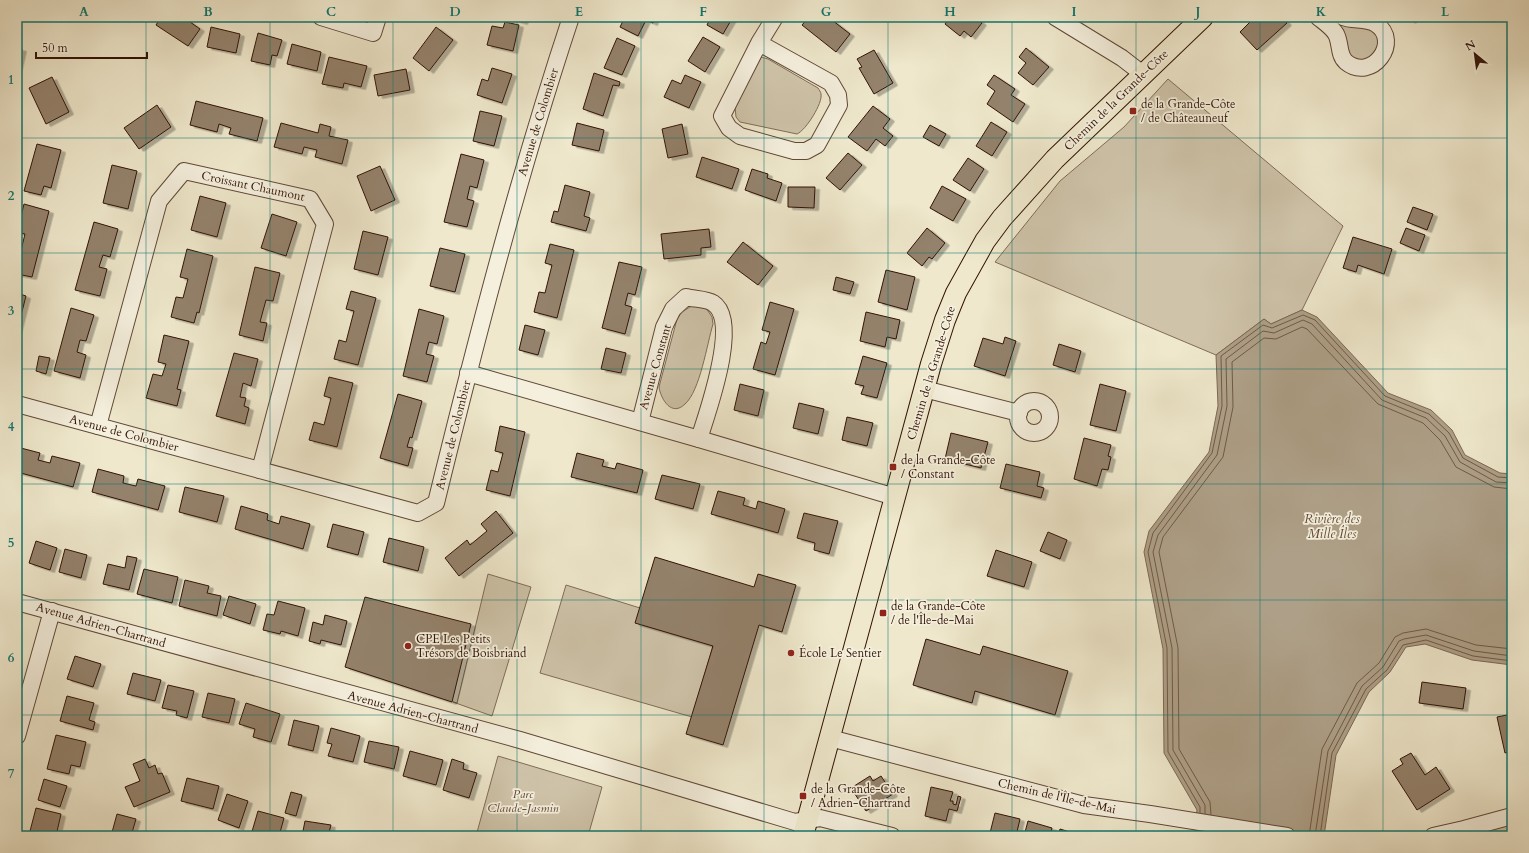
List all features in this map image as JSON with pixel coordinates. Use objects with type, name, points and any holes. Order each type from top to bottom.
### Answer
[{"type":"main road","name":"Chemin de la Grande-Côte","points":[[805,828],[924,389],[950,306],[985,241],[1031,184],[1203,17]]},
{"type":"street","points":[[321,17],[373,33],[378,17]]},
{"type":"street","name":"Avenue de Colombier","points":[[17,404],[418,513],[436,503],[468,373],[538,116],[571,17]]},
{"type":"street","points":[[759,43],[831,83],[838,94],[839,105],[817,145],[806,151],[794,151],[740,136],[729,128],[722,116],[759,43],[774,17]]},
{"type":"street","points":[[1055,17],[1122,58],[1144,75]]},
{"type":"street","points":[[1318,17],[1335,32],[1340,52],[1346,62],[1352,65],[1364,67],[1375,64],[1385,50],[1385,38],[1380,27],[1370,21],[1343,17]]},
{"type":"street","name":"Croissant Chaumont","points":[[98,426],[158,201],[184,171],[310,199],[325,224],[260,470]]},
{"type":"street","name":"Avenue Constant","points":[[640,422],[664,327],[673,309],[686,297],[713,303],[723,316],[724,335],[716,382],[699,439]]},
{"type":"street","name":"Avenue Constant","points":[[468,373],[895,497]]},
{"type":"street","points":[[924,389],[1019,413]]},
{"type":"street","name":"Avenue Adrien-Chartrand","points":[[17,602],[520,740],[795,822],[805,828],[820,818],[892,836]]},
{"type":"street","points":[[17,736],[52,611]]},
{"type":"street","name":"Chemin de l'Île-de-Mai","points":[[830,738],[1079,804],[1287,836]]},
{"type":"street","points":[[1433,836],[1466,833],[1512,816]]},
{"type":"green space","points":[[1329,17],[1337,21],[1369,28],[1378,34],[1379,49],[1364,61],[1352,59]]},
{"type":"green space","points":[[761,57],[768,59],[818,88],[821,92],[821,98],[817,110],[801,132],[797,134],[740,122],[736,117],[735,107]]},
{"type":"green space","points":[[1168,79],[1343,226],[1302,310],[1271,324],[1264,319],[1216,355],[995,262],[1060,181],[1124,127]]},
{"type":"green space","points":[[693,305],[706,308],[712,317],[713,324],[695,389],[685,404],[676,409],[672,408],[665,402],[659,387],[677,319],[682,312]]},
{"type":"green space","points":[[488,574],[531,587],[492,716],[453,702],[457,703]]},
{"type":"green space","points":[[566,585],[640,608],[713,646],[692,717],[540,673]]},
{"type":"green space","name":"Parc Claude-Jasmin","points":[[498,756],[602,787],[588,836],[476,836]]},
{"type":"green space","points":[[1512,823],[1512,836],[1477,836],[1476,833]]},
{"type":"water","name":"Rivière des Mille Îles","points":[[1302,310],[1317,317],[1388,393],[1431,410],[1452,430],[1465,455],[1500,473],[1512,474],[1512,665],[1472,660],[1425,644],[1406,647],[1390,672],[1369,692],[1336,755],[1324,836],[1194,836],[1197,810],[1164,753],[1163,649],[1144,552],[1149,531],[1209,452],[1218,406],[1216,355],[1264,319],[1271,324]]},
{"type":"building","points":[[161,17],[183,17],[200,29],[188,46],[156,25]]},
{"type":"building","points":[[507,17],[525,17],[523,22]]},
{"type":"building","points":[[625,17],[655,17],[653,23],[646,20],[638,36],[620,27]]},
{"type":"building","points":[[711,17],[733,17],[723,34],[707,25]]},
{"type":"building","points":[[809,17],[828,17],[850,34],[836,52],[802,25]]},
{"type":"building","points":[[950,17],[975,17],[982,23],[971,37],[964,31],[960,36],[945,24]]},
{"type":"building","points":[[1255,17],[1282,17],[1287,23],[1257,50],[1240,32]]},
{"type":"building","points":[[1407,17],[1415,17],[1411,21]]},
{"type":"building","points":[[505,22],[519,25],[513,51],[487,45],[492,26],[503,28]]},
{"type":"building","points":[[211,27],[240,34],[236,53],[207,47]]},
{"type":"building","points":[[436,27],[453,40],[429,71],[413,58]]},
{"type":"building","points":[[258,33],[282,40],[277,56],[272,55],[270,65],[251,61]]},
{"type":"building","points":[[703,37],[720,47],[705,72],[688,61]]},
{"type":"building","points":[[617,38],[635,46],[622,75],[604,68]]},
{"type":"building","points":[[292,44],[321,52],[317,71],[287,64]]},
{"type":"building","points":[[17,48],[22,49],[17,70]]},
{"type":"building","points":[[1026,48],[1049,67],[1033,85],[1018,73],[1026,63],[1019,57]]},
{"type":"building","points":[[874,50],[893,83],[874,94],[859,68],[862,67],[857,59]]},
{"type":"building","points":[[329,57],[367,66],[361,87],[344,83],[343,88],[322,84]]},
{"type":"building","points":[[492,68],[512,74],[502,103],[477,95],[482,79],[488,81]]},
{"type":"building","points":[[406,69],[410,90],[378,96],[374,75]]},
{"type":"building","points":[[594,73],[620,82],[619,86],[613,85],[603,116],[583,109]]},
{"type":"building","points":[[685,75],[701,82],[689,108],[664,97],[672,80],[681,84]]},
{"type":"building","points":[[994,75],[1015,89],[1011,95],[1025,104],[1013,122],[987,104],[995,91],[987,85]]},
{"type":"building","points":[[52,77],[69,112],[46,124],[29,88]]},
{"type":"building","points":[[196,101],[263,118],[257,141],[229,134],[231,128],[219,124],[217,132],[190,125]]},
{"type":"building","points":[[157,105],[171,127],[139,149],[124,128]]},
{"type":"building","points":[[873,106],[890,119],[883,128],[893,136],[885,146],[876,139],[867,151],[848,137]]},
{"type":"building","points":[[480,111],[502,116],[494,146],[473,141]]},
{"type":"building","points":[[991,122],[1007,132],[992,156],[976,146]]},
{"type":"building","points":[[281,123],[318,133],[320,124],[331,127],[329,136],[348,140],[342,164],[315,157],[317,150],[304,147],[302,154],[274,147]]},
{"type":"building","points":[[577,123],[604,130],[599,151],[572,145]]},
{"type":"building","points":[[682,124],[688,154],[668,158],[662,129]]},
{"type":"building","points":[[930,125],[946,134],[939,146],[923,137]]},
{"type":"building","points":[[37,144],[61,150],[51,188],[44,186],[41,195],[24,191]]},
{"type":"building","points":[[848,153],[862,165],[840,190],[826,178]]},
{"type":"building","points":[[461,154],[484,160],[477,188],[470,186],[467,199],[474,201],[467,227],[444,222]]},
{"type":"building","points":[[702,157],[739,169],[732,189],[696,177]]},
{"type":"building","points":[[968,158],[984,169],[970,191],[953,180]]},
{"type":"building","points":[[112,165],[137,171],[128,209],[103,203]]},
{"type":"building","points":[[380,166],[395,200],[371,211],[357,176]]},
{"type":"building","points":[[752,169],[768,174],[767,178],[782,183],[776,201],[745,190]]},
{"type":"building","points":[[565,185],[590,192],[584,216],[590,218],[586,231],[551,222],[554,211],[558,212]]},
{"type":"building","points":[[942,186],[966,199],[953,221],[930,208]]},
{"type":"building","points":[[788,187],[815,187],[814,208],[788,207]]},
{"type":"building","points":[[200,196],[226,203],[217,237],[191,230]]},
{"type":"building","points":[[24,204],[49,211],[32,277],[17,274],[17,254],[20,254],[25,234],[17,232]]},
{"type":"building","points":[[1413,207],[1433,214],[1427,230],[1407,222]]},
{"type":"building","points":[[272,214],[297,222],[286,256],[261,248]]},
{"type":"building","points":[[94,222],[118,229],[110,257],[103,255],[99,267],[107,269],[100,296],[75,290]]},
{"type":"building","points":[[927,228],[945,243],[932,259],[929,257],[922,266],[907,253]]},
{"type":"building","points":[[1406,228],[1425,235],[1419,251],[1400,243]]},
{"type":"building","points":[[709,229],[711,247],[701,248],[701,255],[664,259],[661,234]]},
{"type":"building","points":[[363,231],[388,237],[378,275],[354,269]]},
{"type":"building","points":[[1353,237],[1392,249],[1384,274],[1358,265],[1356,272],[1343,268]]},
{"type":"building","points":[[743,242],[773,266],[758,285],[727,262]]},
{"type":"building","points":[[550,244],[574,250],[557,318],[534,312],[539,292],[545,293],[552,265],[545,263]]},
{"type":"building","points":[[440,248],[465,254],[455,292],[430,286]]},
{"type":"building","points":[[187,249],[213,256],[199,313],[197,312],[194,323],[171,317],[176,297],[183,298],[188,279],[180,277]]},
{"type":"building","points":[[619,262],[642,267],[635,295],[628,293],[625,305],[632,307],[625,334],[602,328]]},
{"type":"building","points":[[255,267],[280,273],[273,301],[266,300],[260,322],[267,323],[263,341],[239,335]]},
{"type":"building","points":[[886,270],[915,277],[907,310],[878,302]]},
{"type":"building","points":[[836,277],[854,282],[850,294],[833,290]]},
{"type":"building","points":[[351,291],[376,298],[358,365],[334,359],[339,340],[346,342],[354,311],[346,309]]},
{"type":"building","points":[[17,293],[26,296],[17,331]]},
{"type":"building","points":[[770,302],[794,309],[775,375],[753,369],[761,342],[766,344],[770,332],[762,330]]},
{"type":"building","points":[[71,308],[94,315],[86,341],[80,340],[77,352],[86,355],[80,378],[54,371]]},
{"type":"building","points":[[419,309],[444,316],[437,344],[429,342],[426,354],[434,356],[427,382],[403,376]]},
{"type":"building","points":[[866,312],[900,320],[896,339],[887,337],[885,347],[860,341]]},
{"type":"building","points":[[525,325],[545,330],[538,355],[519,350]]},
{"type":"building","points":[[164,335],[189,341],[177,389],[181,390],[177,406],[146,398],[153,374],[162,376],[166,364],[158,362]]},
{"type":"building","points":[[1005,337],[1016,341],[1005,376],[974,366],[983,338],[1003,344]]},
{"type":"building","points":[[1059,344],[1081,351],[1075,372],[1053,365]]},
{"type":"building","points":[[606,348],[626,353],[621,373],[601,369]]},
{"type":"building","points":[[234,353],[258,359],[251,386],[243,383],[240,397],[246,398],[244,406],[249,408],[245,424],[216,416]]},
{"type":"building","points":[[39,356],[50,358],[46,374],[36,371]]},
{"type":"building","points":[[863,356],[887,363],[877,398],[861,394],[864,386],[855,384]]},
{"type":"building","points":[[329,377],[353,383],[337,447],[309,440],[314,422],[324,425],[331,398],[324,396]]},
{"type":"building","points":[[740,384],[764,390],[758,416],[734,410]]},
{"type":"building","points":[[1100,384],[1126,391],[1116,431],[1090,425]]},
{"type":"building","points":[[398,394],[422,401],[412,438],[410,437],[407,447],[413,448],[408,466],[380,458]]},
{"type":"building","points":[[799,403],[824,409],[818,434],[793,428]]},
{"type":"building","points":[[847,417],[873,423],[867,446],[842,440]]},
{"type":"building","points":[[500,426],[525,432],[510,496],[486,490],[491,470],[498,472],[503,453],[495,451]]},
{"type":"building","points":[[951,433],[988,442],[981,468],[945,459]]},
{"type":"building","points":[[1084,438],[1111,445],[1108,456],[1111,457],[1108,470],[1102,469],[1097,486],[1074,479]]},
{"type":"building","points":[[17,447],[40,453],[38,460],[50,463],[52,456],[80,463],[73,487],[17,472]]},
{"type":"building","points":[[577,453],[604,460],[602,466],[615,469],[617,463],[643,470],[637,493],[571,477]]},
{"type":"building","points":[[1006,464],[1040,472],[1037,486],[1044,488],[1041,498],[1000,488]]},
{"type":"building","points":[[98,469],[124,476],[123,483],[136,486],[138,479],[165,486],[158,510],[92,492]]},
{"type":"building","points":[[662,475],[700,484],[693,509],[655,499]]},
{"type":"building","points":[[185,487],[224,496],[217,522],[179,512]]},
{"type":"building","points":[[718,491],[745,498],[743,505],[756,509],[758,501],[785,509],[778,533],[711,514]]},
{"type":"building","points":[[241,506],[268,514],[267,520],[279,524],[281,516],[310,524],[303,549],[235,529]]},
{"type":"building","points":[[496,511],[513,533],[459,576],[445,558],[467,540],[470,545],[487,531],[481,524]]},
{"type":"building","points":[[804,513],[838,521],[829,554],[814,550],[815,543],[797,538]]},
{"type":"building","points":[[333,524],[364,532],[358,555],[327,547]]},
{"type":"building","points":[[1048,532],[1067,540],[1060,559],[1040,551]]},
{"type":"building","points":[[389,538],[424,547],[418,571],[383,562]]},
{"type":"building","points":[[36,541],[57,548],[50,570],[29,563]]},
{"type":"building","points":[[65,549],[87,555],[81,578],[59,572]]},
{"type":"building","points":[[996,550],[1032,562],[1024,587],[987,576]]},
{"type":"building","points":[[127,556],[137,558],[129,590],[103,584],[108,564],[125,568]]},
{"type":"building","points":[[655,557],[754,587],[758,574],[796,585],[782,632],[759,625],[723,745],[686,734],[713,646],[635,623]]},
{"type":"building","points":[[144,569],[178,577],[172,603],[137,594]]},
{"type":"building","points":[[185,580],[209,586],[207,593],[221,596],[217,616],[179,606]]},
{"type":"building","points":[[229,596],[256,604],[250,624],[223,615]]},
{"type":"building","name":"CPE Les Petits Trésors de Boisbriand","points":[[365,597],[471,624],[452,702],[345,667]]},
{"type":"building","points":[[278,601],[305,608],[298,636],[281,631],[280,634],[263,630],[267,614],[274,615]]},
{"type":"building","points":[[325,615],[347,621],[341,645],[321,640],[320,644],[309,641],[313,622],[323,625]]},
{"type":"building","points":[[926,639],[980,655],[983,646],[1068,671],[1055,715],[975,691],[972,703],[913,685]]},
{"type":"building","points":[[75,656],[101,664],[93,687],[67,679]]},
{"type":"building","points":[[133,673],[161,680],[155,701],[127,694]]},
{"type":"building","points":[[1422,682],[1466,688],[1463,709],[1419,703]]},
{"type":"building","points":[[168,685],[194,691],[187,718],[176,715],[177,711],[162,708]]},
{"type":"building","points":[[208,693],[235,699],[229,723],[202,717]]},
{"type":"building","points":[[67,696],[94,703],[89,720],[95,722],[93,730],[60,721]]},
{"type":"building","points":[[246,703],[280,714],[271,742],[253,737],[255,729],[239,724]]},
{"type":"building","points":[[1512,714],[1512,751],[1505,753],[1497,717]]},
{"type":"building","points":[[294,720],[319,726],[313,751],[288,745]]},
{"type":"building","points":[[331,728],[360,736],[353,762],[328,756],[332,744],[327,743]]},
{"type":"building","points":[[56,735],[86,742],[80,767],[71,765],[69,774],[47,769]]},
{"type":"building","points":[[369,741],[399,747],[394,769],[364,762]]},
{"type":"building","points":[[410,751],[443,760],[436,785],[403,776]]},
{"type":"building","points":[[1411,753],[1425,775],[1436,767],[1450,789],[1417,810],[1392,771],[1403,764],[1400,759]]},
{"type":"building","points":[[145,759],[149,768],[155,765],[158,774],[162,773],[170,792],[134,807],[125,787],[140,781],[133,764]]},
{"type":"building","points":[[452,759],[464,763],[463,769],[477,773],[469,798],[443,790]]},
{"type":"building","points":[[870,776],[873,781],[881,776],[893,794],[866,811],[851,788]]},
{"type":"building","points":[[187,778],[219,786],[213,809],[181,801]]},
{"type":"building","points":[[44,779],[67,786],[60,807],[38,800]]},
{"type":"building","points":[[931,787],[953,792],[950,801],[953,801],[953,804],[956,805],[958,796],[961,797],[957,811],[949,809],[946,821],[925,816]]},
{"type":"building","points":[[291,792],[302,795],[296,816],[285,813]]},
{"type":"building","points":[[227,794],[248,801],[239,828],[218,820]]},
{"type":"building","points":[[36,808],[61,814],[56,836],[29,835]]},
{"type":"building","points":[[258,811],[284,818],[279,836],[251,835]]},
{"type":"building","points":[[995,813],[1020,819],[1016,836],[1002,836],[990,833]]},
{"type":"building","points":[[117,814],[136,819],[131,836],[111,836]]},
{"type":"building","points":[[305,821],[331,825],[328,836],[302,836]]},
{"type":"building","points":[[1028,821],[1052,828],[1050,836],[1024,836]]},
{"type":"building","points":[[1060,829],[1083,836],[1058,836]]},
{"type":"place","name":"de la Grande-Côte / de Châteauneuf","points":[[1133,111]]},
{"type":"place","name":"de la Grande-Côte / Constant","points":[[893,467]]},
{"type":"place","name":"de la Grande-Côte / de l'Île-de-Mai","points":[[883,613]]},
{"type":"place","name":"CPE Les Petits Trésors de Boisbriand","points":[[408,646]]},
{"type":"place","name":"École Le Sentier","points":[[791,653]]},
{"type":"place","name":"de la Grande-Côte / Adrien-Chartrand","points":[[803,796]]}]
